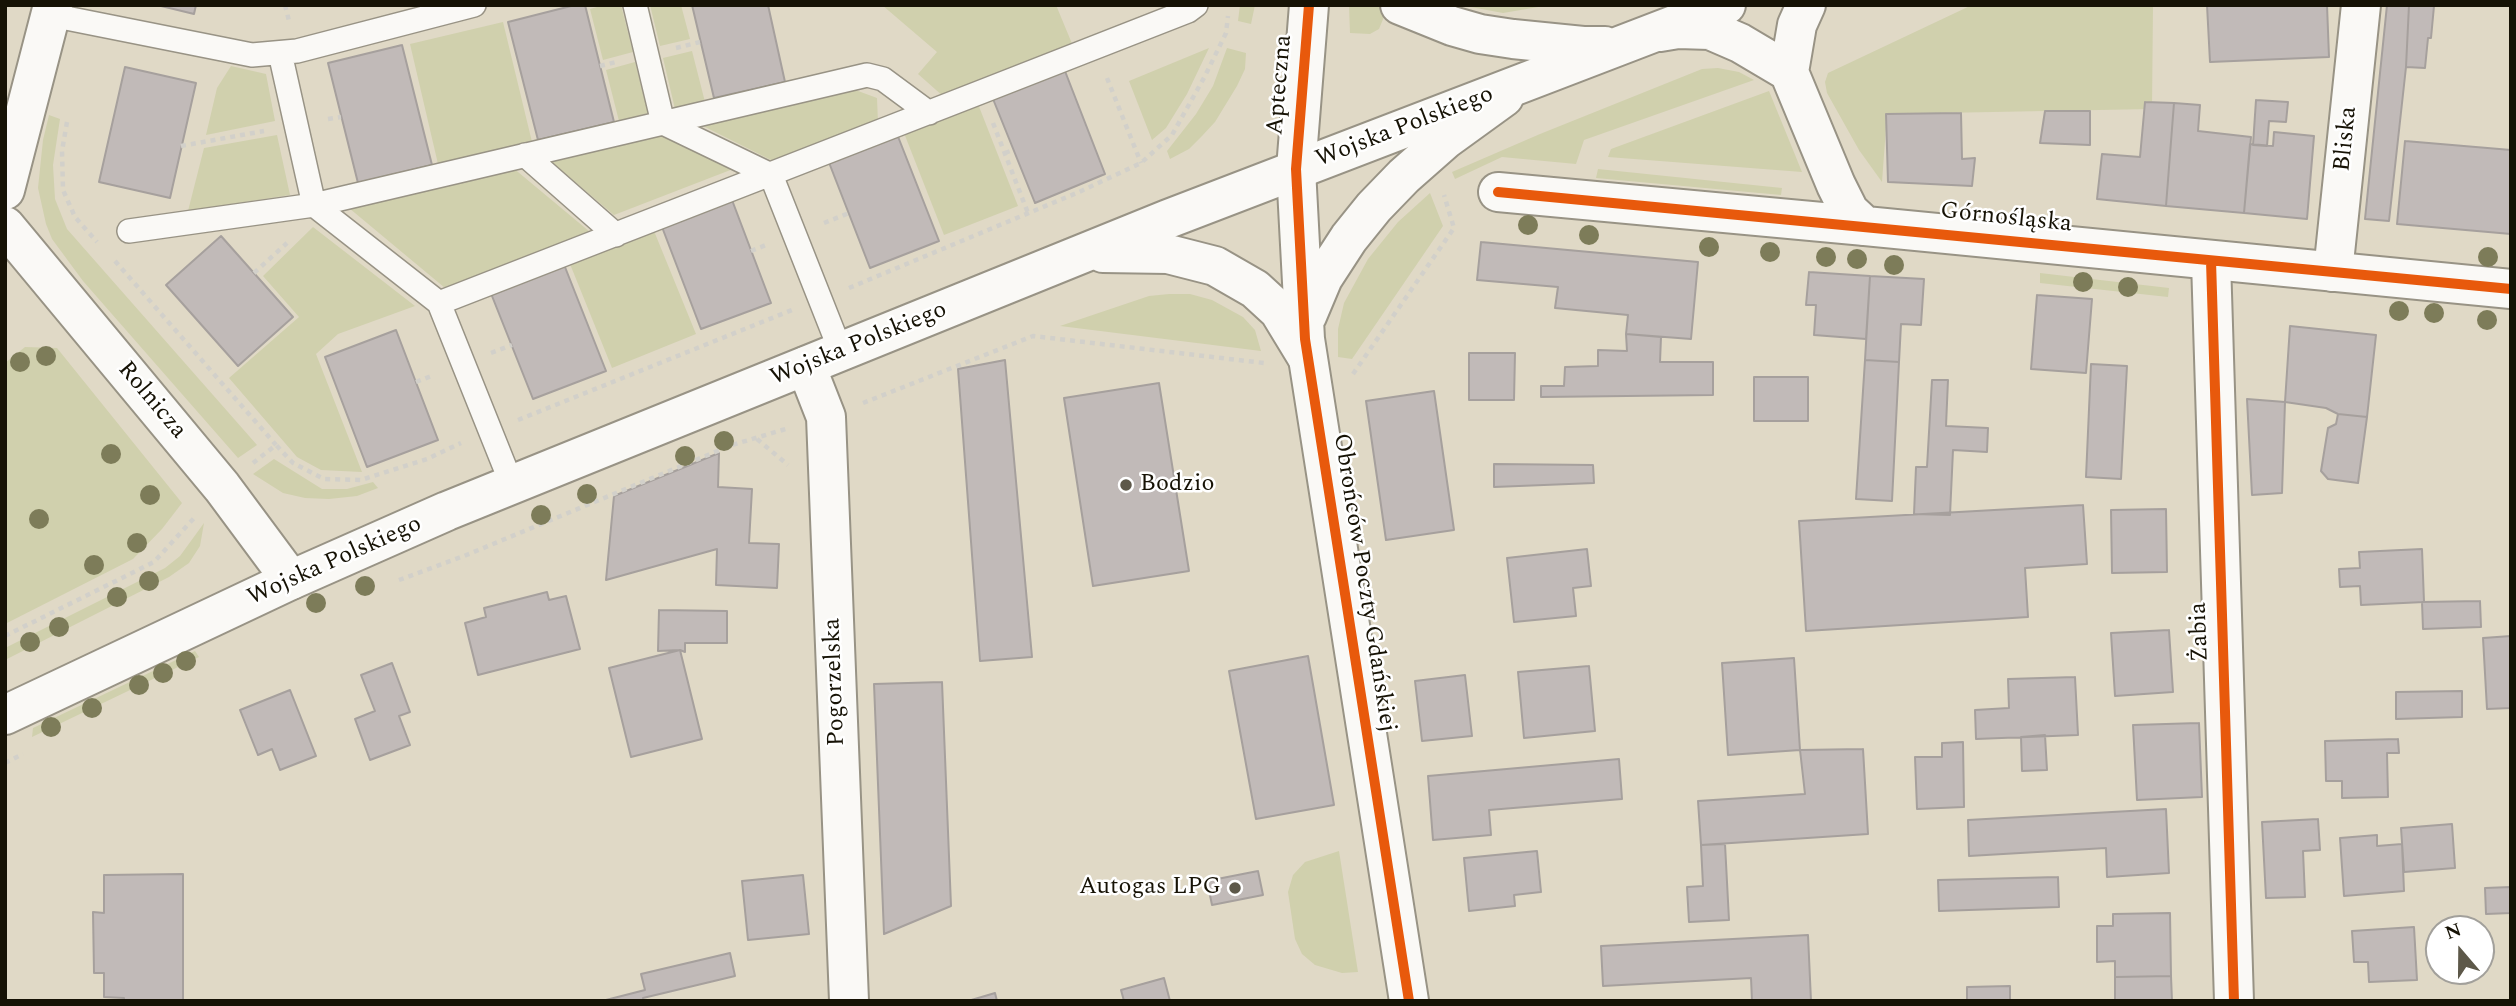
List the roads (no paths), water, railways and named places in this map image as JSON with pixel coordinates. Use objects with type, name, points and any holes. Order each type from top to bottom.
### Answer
[{"type":"street","name":"Apteczna","points":[[1296,169],[1309,5]]},
{"type":"street","points":[[1400,5],[1480,34],[1583,46],[1638,39],[1678,29],[1710,30],[1740,43],[1789,72]]},
{"type":"street","name":"Wojska Polskiego","points":[[5,716],[291,580],[447,511],[1296,169],[1726,5]]},
{"type":"street","points":[[1806,5],[1797,25],[1789,72],[1836,185],[1849,211],[1865,226]]},
{"type":"street","name":"Bliska","points":[[2333,272],[2361,5]]},
{"type":"street","points":[[5,190],[52,10]]},
{"type":"street","points":[[1306,344],[1309,310],[1323,278],[1349,238],[1374,207],[1446,139],[1521,85]]},
{"type":"street","name":"Obrońców Poczty Gdańskiej","points":[[1296,169],[1306,344],[1409,1001]]},
{"type":"street","name":"Górnośląska","points":[[1498,192],[2511,289]]},
{"type":"street","name":"Rolnicza","points":[[5,226],[222,487],[291,580]]},
{"type":"street","points":[[1083,255],[1168,254],[1215,266],[1255,289],[1279,311],[1306,344]]},
{"type":"street","name":"Żabia","points":[[2211,261],[2234,1001]]},
{"type":"street","name":"Pogorzelska","points":[[806,366],[826,417],[849,1001]]},
{"type":"lane","points":[[52,10],[252,55],[297,51],[474,5]]},
{"type":"lane","points":[[635,5],[663,123]]},
{"type":"lane","points":[[439,303],[929,113],[1196,5]]},
{"type":"lane","points":[[280,53],[314,205],[439,303],[512,485]]},
{"type":"lane","points":[[129,231],[314,205],[867,75],[883,79],[929,113]]},
{"type":"lane","points":[[663,123],[771,174],[841,352]]},
{"type":"lane","points":[[525,155],[616,235]]},
{"type":"place","name":"Bodzio","points":[[1126,485]]},
{"type":"place","name":"Autogas LPG","points":[[1235,888]]}]
